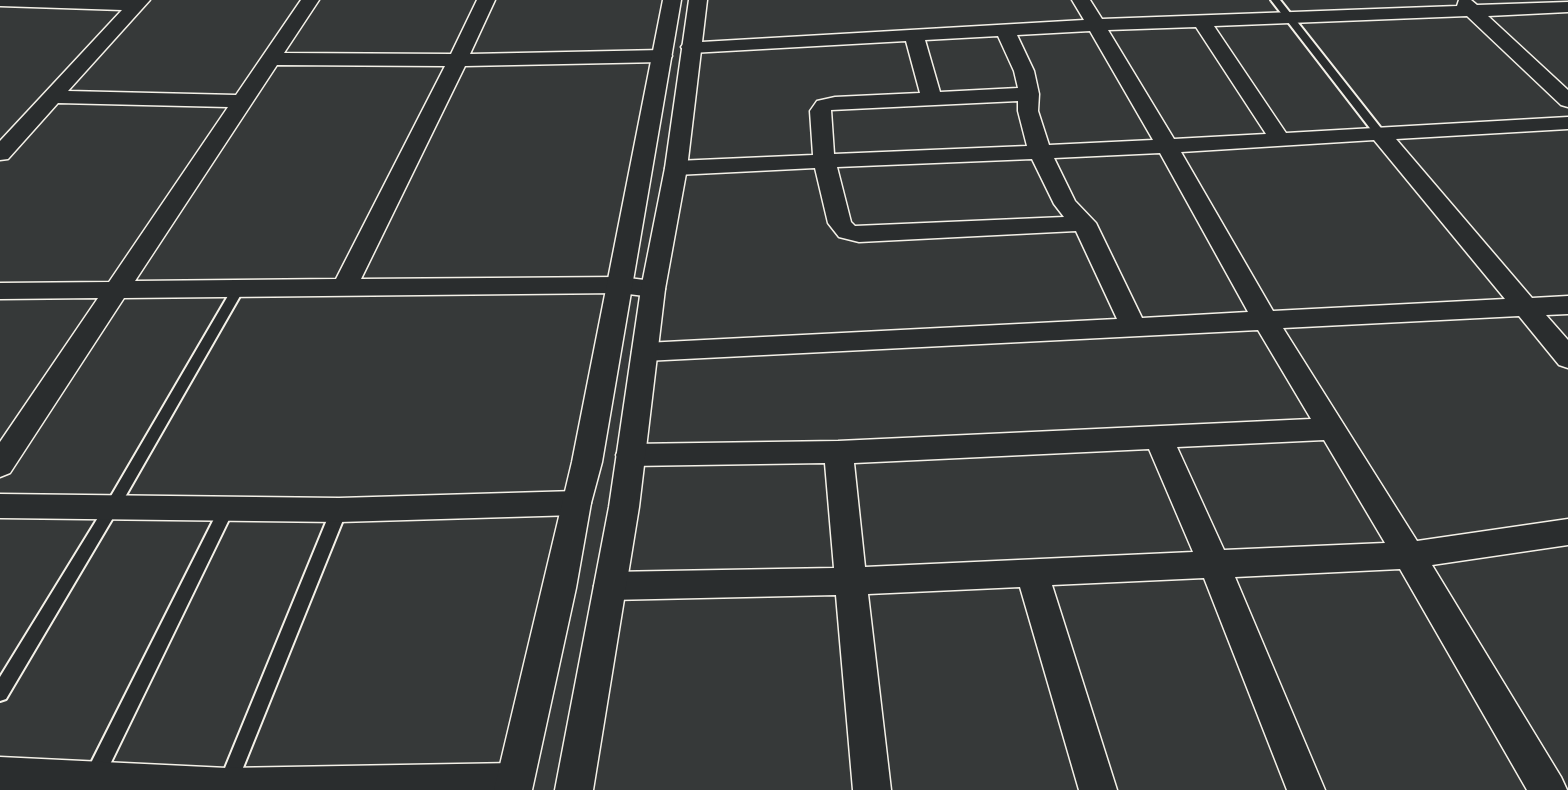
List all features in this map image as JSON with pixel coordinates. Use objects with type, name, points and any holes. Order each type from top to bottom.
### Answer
[{"type":"street","points":[[0,465],[310,0]]},
{"type":"street","points":[[344,288],[486,0]]},
{"type":"street","points":[[0,775],[226,788],[514,785],[560,588],[576,503],[587,462],[672,0]]},
{"type":"street","points":[[574,790],[624,506],[653,290],[676,168],[698,0]]},
{"type":"street","points":[[1081,0],[1167,146],[1266,322],[1410,555],[1548,790]]},
{"type":"street","points":[[4,8],[22,1],[139,2]]},
{"type":"street","points":[[0,154],[139,2]]},
{"type":"street","points":[[691,47],[1095,25],[1289,17],[1466,6],[1568,7]]},
{"type":"street","points":[[1466,6],[1568,101]]},
{"type":"street","points":[[1201,21],[1280,139]]},
{"type":"street","points":[[1005,30],[1024,71],[1029,94],[1028,111],[1040,152],[1065,204],[1084,223],[1134,328]]},
{"type":"street","points":[[914,35],[932,98]]},
{"type":"street","points":[[270,59],[458,60],[662,56]]},
{"type":"street","points":[[1029,94],[835,102],[824,105],[820,110],[824,161],[840,223],[847,232],[859,234],[1084,223]]},
{"type":"street","points":[[53,97],[242,101]]},
{"type":"street","points":[[676,168],[1167,146],[1568,122]]},
{"type":"street","points":[[1380,134],[1568,358]]},
{"type":"street","points":[[0,292],[620,285],[653,290]]},
{"type":"street","points":[[645,352],[1266,322],[1568,305]]},
{"type":"street","points":[[630,455],[838,452],[1333,430]]},
{"type":"street","points":[[1158,437],[1214,564],[1306,790]]},
{"type":"street","points":[[838,452],[872,790]]},
{"type":"street","points":[[0,506],[339,510],[576,503]]},
{"type":"street","points":[[610,586],[851,582],[1410,555],[1567,534]]},
{"type":"street","points":[[1032,573],[1098,790]]},
{"type":"lane","points":[[1275,0],[1380,134]]},
{"type":"lane","points":[[0,693],[112,507],[238,289]]},
{"type":"lane","points":[[92,779],[226,509]]},
{"type":"lane","points":[[226,788],[339,510]]}]
